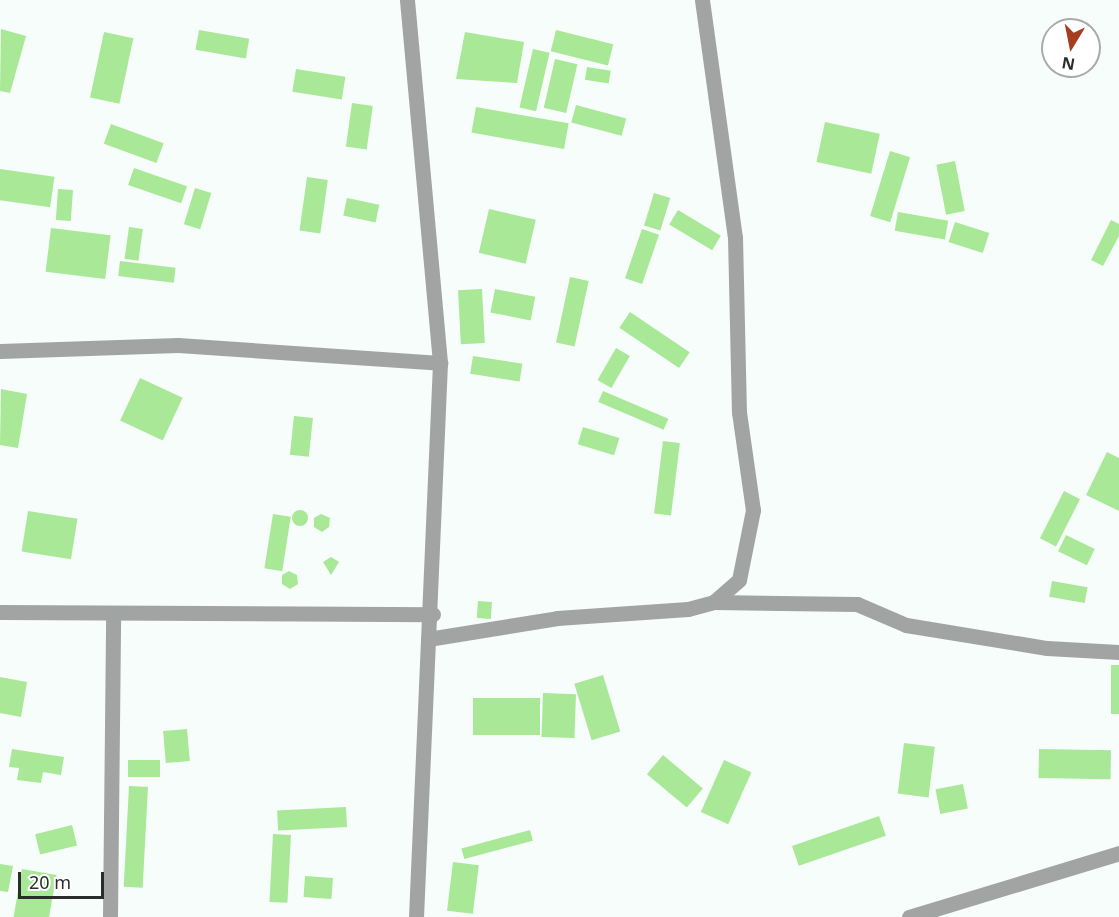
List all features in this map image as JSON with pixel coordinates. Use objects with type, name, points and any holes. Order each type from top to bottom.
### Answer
[{"type":"street","points":[[406,0],[440,363],[433,614],[428,639],[416,917]]},
{"type":"street","points":[[702,0],[735,237],[739,412],[753,510],[739,580],[714,602]]},
{"type":"street","points":[[0,351],[178,345],[440,363]]},
{"type":"street","points":[[428,639],[556,618],[688,609],[714,602],[857,604],[906,625],[1047,648],[1119,652]]},
{"type":"street","points":[[0,612],[433,614]]},
{"type":"street","points":[[110,917],[113,613]]},
{"type":"street","points":[[909,917],[1119,853]]},
{"type":"building","points":[[1,29],[26,36],[10,93],[0,91]]},
{"type":"building","points":[[199,30],[249,39],[246,59],[196,50]]},
{"type":"building","points":[[556,30],[613,44],[608,66],[551,51]]},
{"type":"building","points":[[104,32],[133,38],[119,104],[90,98]]},
{"type":"building","points":[[465,32],[524,42],[517,83],[456,79]]},
{"type":"building","points":[[533,49],[550,53],[536,111],[520,107]]},
{"type":"building","points":[[555,59],[577,64],[566,113],[544,108]]},
{"type":"building","points":[[587,67],[611,71],[609,84],[585,80]]},
{"type":"building","points":[[296,69],[345,77],[342,100],[292,92]]},
{"type":"building","points":[[352,103],[373,106],[367,149],[346,147]]},
{"type":"building","points":[[576,105],[626,118],[622,136],[571,122]]},
{"type":"building","points":[[476,107],[569,123],[564,149],[471,133]]},
{"type":"building","points":[[825,122],[880,134],[871,174],[816,162]]},
{"type":"building","points":[[111,124],[164,143],[156,163],[104,144]]},
{"type":"building","points":[[890,151],[910,157],[890,222],[870,216]]},
{"type":"building","points":[[955,161],[965,211],[946,215],[936,165]]},
{"type":"building","points":[[134,168],[187,186],[181,203],[128,185]]},
{"type":"building","points":[[0,169],[54,177],[50,207],[0,200]]},
{"type":"building","points":[[307,177],[328,180],[320,233],[299,230]]},
{"type":"building","points":[[195,188],[211,193],[200,229],[184,224]]},
{"type":"building","points":[[58,189],[73,190],[71,221],[56,220]]},
{"type":"building","points":[[654,193],[670,198],[660,230],[644,226]]},
{"type":"building","points":[[347,198],[379,205],[376,222],[343,216]]},
{"type":"building","points":[[489,209],[536,220],[526,264],[479,253]]},
{"type":"building","points":[[678,210],[721,236],[712,250],[669,225]]},
{"type":"building","points":[[898,212],[948,221],[945,240],[895,231]]},
{"type":"building","points":[[1111,220],[1119,224],[1119,236],[1103,266],[1091,260]]},
{"type":"building","points":[[955,222],[989,233],[983,253],[949,242]]},
{"type":"building","points":[[129,227],[143,229],[138,261],[125,259]]},
{"type":"building","points":[[51,228],[111,235],[105,279],[46,272]]},
{"type":"building","points":[[642,229],[659,235],[642,284],[625,278]]},
{"type":"building","points":[[120,261],[176,268],[174,283],[118,276]]},
{"type":"building","points":[[570,277],[589,281],[575,346],[556,343]]},
{"type":"building","points":[[482,289],[485,343],[461,344],[458,290]]},
{"type":"building","points":[[495,289],[535,297],[531,320],[490,313]]},
{"type":"building","points":[[630,312],[690,352],[679,368],[619,328]]},
{"type":"building","points":[[616,348],[630,356],[611,388],[598,380]]},
{"type":"building","points":[[473,356],[522,364],[520,382],[470,374]]},
{"type":"building","points":[[140,378],[183,398],[163,440],[120,421]]},
{"type":"building","points":[[1,389],[27,394],[18,448],[0,445]]},
{"type":"building","points":[[603,391],[668,419],[664,430],[598,402]]},
{"type":"building","points":[[294,416],[313,418],[309,457],[290,455]]},
{"type":"building","points":[[583,427],[619,438],[614,455],[578,444]]},
{"type":"building","points":[[663,441],[680,443],[671,516],[654,513]]},
{"type":"building","points":[[1107,452],[1119,458],[1119,511],[1086,495]]},
{"type":"building","points":[[1064,491],[1080,499],[1056,546],[1040,538]]},
{"type":"building","points":[[297,510],[303,510],[308,518],[306,524],[297,526],[292,521],[292,515]]},
{"type":"building","points":[[28,511],[77,519],[71,559],[22,551]]},
{"type":"building","points":[[273,514],[291,517],[282,571],[264,568]]},
{"type":"building","points":[[321,514],[330,518],[329,527],[322,532],[314,527],[314,518]]},
{"type":"building","points":[[1066,535],[1095,549],[1087,565],[1058,551]]},
{"type":"building","points":[[331,557],[339,562],[331,575],[323,562]]},
{"type":"building","points":[[289,571],[297,575],[298,584],[290,589],[282,584],[282,575]]},
{"type":"building","points":[[1052,581],[1087,587],[1085,603],[1049,597]]},
{"type":"building","points":[[478,601],[492,602],[491,619],[477,618]]},
{"type":"building","points":[[1111,665],[1119,665],[1119,714],[1111,714]]},
{"type":"building","points":[[603,675],[620,731],[592,740],[574,684]]},
{"type":"building","points":[[0,677],[27,682],[21,717],[0,713]]},
{"type":"building","points":[[543,693],[576,694],[574,738],[541,737]]},
{"type":"building","points":[[473,698],[540,698],[540,735],[473,735]]},
{"type":"building","points":[[187,729],[190,761],[166,763],[163,731]]},
{"type":"building","points":[[904,743],[935,747],[929,797],[898,794]]},
{"type":"building","points":[[12,749],[64,757],[61,775],[43,772],[41,783],[17,780],[19,768],[9,767]]},
{"type":"building","points":[[1039,749],[1111,750],[1110,779],[1038,778]]},
{"type":"building","points":[[663,755],[703,788],[687,808],[647,774]]},
{"type":"building","points":[[128,760],[160,760],[160,777],[128,777]]},
{"type":"building","points":[[724,760],[751,772],[728,824],[701,812]]},
{"type":"building","points":[[963,784],[968,809],[940,814],[936,789]]},
{"type":"building","points":[[129,786],[148,787],[143,888],[124,887]]},
{"type":"building","points":[[346,807],[347,827],[278,831],[277,811]]},
{"type":"building","points":[[879,816],[886,836],[799,866],[792,846]]},
{"type":"building","points":[[72,825],[77,845],[40,855],[35,834]]},
{"type":"building","points":[[530,830],[533,841],[464,859],[461,848]]},
{"type":"building","points":[[273,834],[291,835],[287,903],[269,902]]},
{"type":"building","points":[[453,862],[479,865],[473,914],[447,911]]},
{"type":"building","points":[[0,864],[13,866],[8,892],[0,891]]},
{"type":"building","points":[[22,869],[56,875],[49,917],[14,917]]},
{"type":"building","points":[[305,876],[333,878],[331,899],[304,897]]}]
